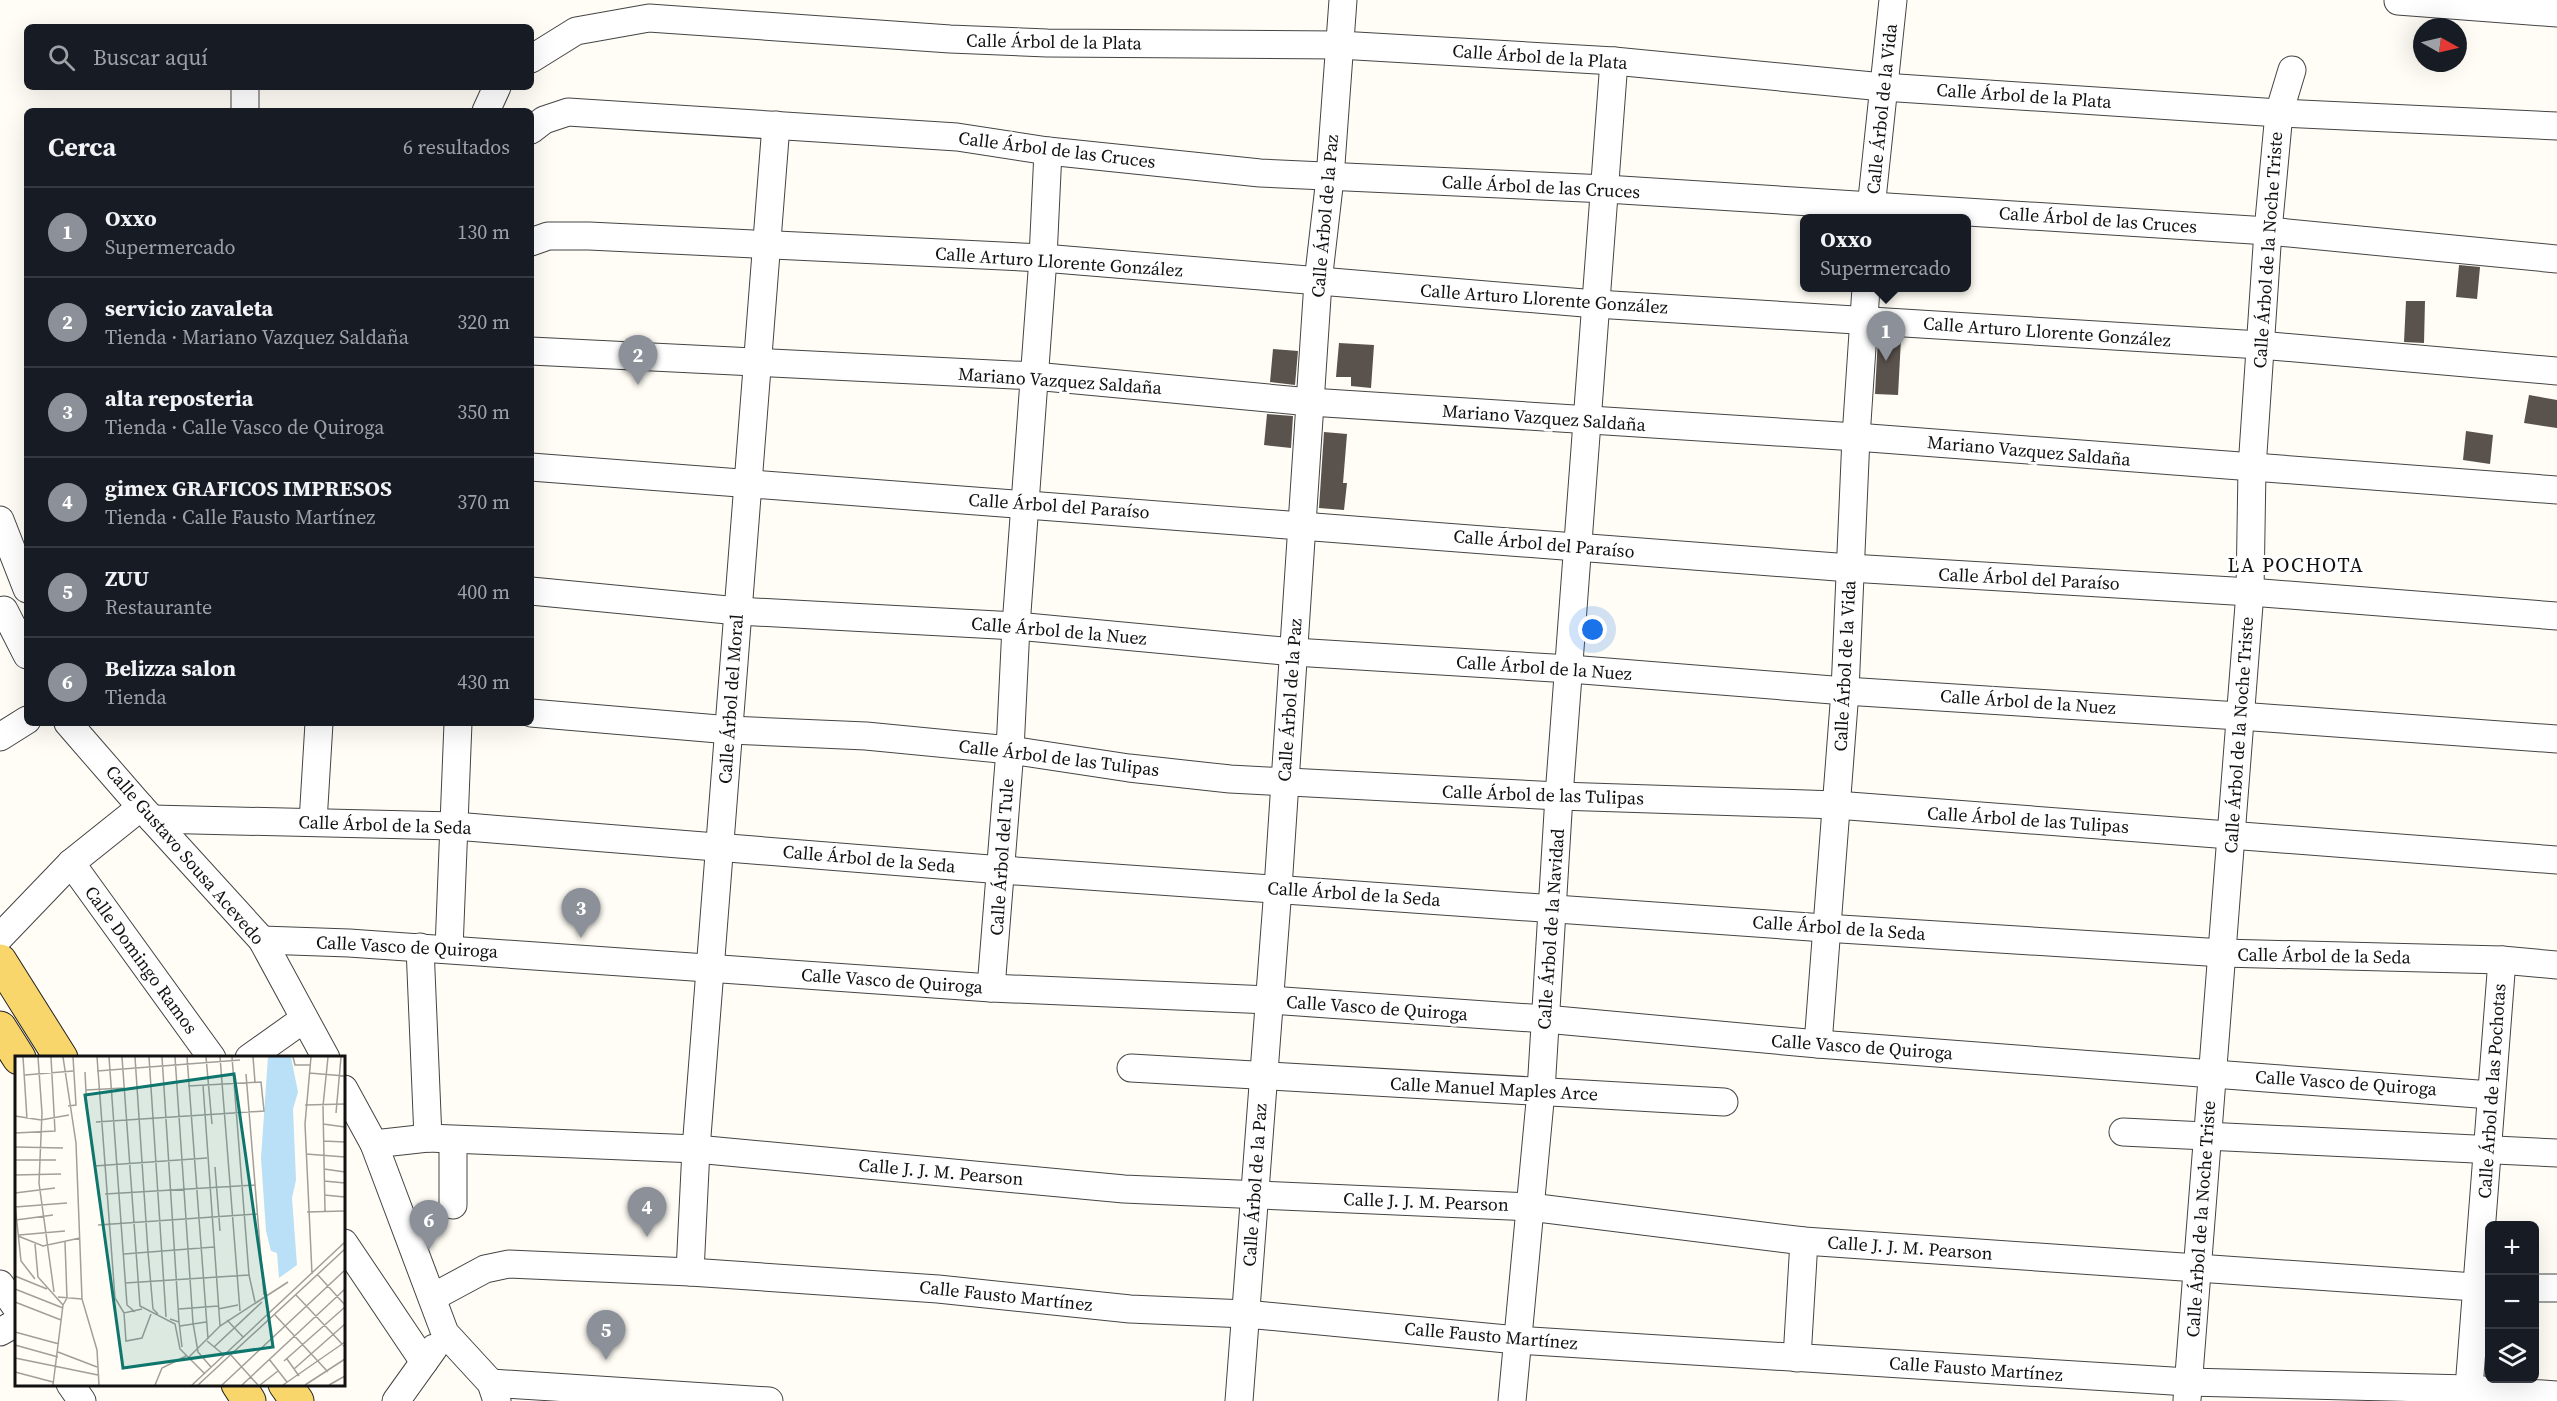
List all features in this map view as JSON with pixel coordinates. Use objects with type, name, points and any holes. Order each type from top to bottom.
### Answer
[{"type":"main road","points":[[0,961],[60,1056]]},
{"type":"main road","points":[[0,1028],[18,1056]]},
{"type":"main road","points":[[239,1386],[249,1401]]},
{"type":"main road","points":[[286,1386],[297,1401]]},
{"type":"street","name":"Calle Árbol de la Paz","points":[[1239,1401],[1278,888],[1318,282],[1330,178],[1343,0]]},
{"type":"street","name":"Calle Árbol de la Vida","points":[[1871,212],[1893,0]]},
{"type":"street","points":[[2398,1],[2557,13]]},
{"type":"street","name":"Calle Árbol de la Plata","points":[[534,57],[576,31],[649,18],[950,39],[1047,43],[1339,45],[1614,61],[1883,87],[2279,113],[2557,126]]},
{"type":"street","name":"Calle Árbol de la Navidad","points":[[1512,1401],[1540,1091],[1559,796],[1614,61]]},
{"type":"street","name":"Calle Árbol de la Noche Triste","points":[[2188,1392],[2250,592],[2252,468],[2268,231],[2279,113],[2292,70]]},
{"type":"street","points":[[245,90],[245,108]]},
{"type":"street","points":[[487,108],[496,90]]},
{"type":"street","name":"Calle Árbol de las Cruces","points":[[534,128],[544,120],[568,112],[776,125],[957,137],[1048,151],[1260,173],[1606,189],[1913,214]]},
{"type":"street","name":"Calle Árbol del Moral","points":[[690,1272],[696,1149],[776,125]]},
{"type":"street","name":"Calle Árbol del Tule","points":[[991,988],[1002,870],[1016,626],[1043,258],[1048,151]]},
{"type":"street","name":"Calle Árbol de las Cruces","points":[[1971,217],[2268,231],[2557,259]]},
{"type":"street","name":"Calle Arturo Llorente González","points":[[534,241],[548,236],[589,236],[1043,258],[1596,304],[2260,345],[2557,371]]},
{"type":"street","name":"Calle Árbol de la Vida","points":[[1818,1044],[1825,928],[1845,691],[1856,437],[1866,292]]},
{"type":"street","name":"Mariano Vazquez Saldaña","points":[[534,351],[1035,376],[1310,402],[1856,437],[2557,490]]},
{"type":"street","name":"Calle Árbol del Paraíso","points":[[534,467],[748,485],[1301,524],[1850,568],[2250,592],[2557,616]]},
{"type":"street","points":[[0,520],[24,583]]},
{"type":"street","name":"Calle Árbol de la Nuez","points":[[534,591],[738,611],[1016,626],[1294,652],[1570,669],[1845,691],[2557,739]]},
{"type":"street","points":[[24,594],[2,612],[24,650]]},
{"type":"street","name":"Calle Árbol de las Tulipas","points":[[534,712],[730,730],[866,736],[1010,750],[1129,768],[1230,779],[1559,796],[1836,805],[2557,860]]},
{"type":"street","points":[[0,736],[24,722]]},
{"type":"street","name":"Calle Gustavo Sousa Acevedo","points":[[71,726],[262,940],[325,1056]]},
{"type":"street","points":[[313,822],[319,726]]},
{"type":"street","points":[[449,949],[458,726]]},
{"type":"street","points":[[0,937],[70,863],[146,813]]},
{"type":"street","name":"Calle Árbol de la Seda","points":[[146,813],[313,822],[455,826],[1002,870],[1825,928],[2223,953],[2502,960],[2557,965]]},
{"type":"street","name":"Calle Domingo Ramos","points":[[70,863],[211,1056]]},
{"type":"street","name":"Calle Vasco de Quiroga","points":[[262,940],[420,947],[991,988],[1269,1000],[1545,1019],[1818,1044],[2491,1095]]},
{"type":"street","points":[[420,947],[441,1139],[453,1205]]},
{"type":"street","name":"Calle Árbol de las Pochotas","points":[[2468,1395],[2483,1288],[2491,1095],[2502,960]]},
{"type":"street","points":[[252,1056],[304,1019]]},
{"type":"street","name":"Calle Manuel Maples Arce","points":[[1131,1068],[1724,1102]]},
{"type":"street","points":[[345,1091],[375,1144],[446,1333],[494,1392],[769,1401]]},
{"type":"street","points":[[2122,1132],[2207,1138],[2557,1153]]},
{"type":"street","name":"Calle J. J. M. Pearson","points":[[375,1144],[441,1139],[696,1149],[1124,1189],[1530,1207],[1804,1241],[2197,1266],[2483,1288]]},
{"type":"street","points":[[1797,1358],[1804,1241]]},
{"type":"street","points":[[345,1244],[424,1362]]},
{"type":"street","name":"Calle Fausto Martínez","points":[[433,1297],[485,1269],[510,1264],[690,1272],[938,1289],[1130,1309],[1246,1314],[1517,1340],[1797,1358],[2188,1392],[2557,1395]]},
{"type":"street","points":[[0,1284],[15,1306]]},
{"type":"street","points":[[2539,1288],[2557,1288]]},
{"type":"street","points":[[0,1332],[15,1324]]},
{"type":"street","points":[[396,1401],[446,1333]]},
{"type":"street","points":[[71,1386],[81,1401]]},
{"type":"building","points":[[2459,265],[2480,267],[2477,299],[2456,297]]},
{"type":"building","points":[[2406,301],[2425,301],[2424,343],[2404,342]]},
{"type":"building","points":[[1878,337],[1901,339],[1898,395],[1875,394]]},
{"type":"building","points":[[1339,343],[1374,345],[1371,388],[1351,386],[1351,377],[1336,377]]},
{"type":"building","points":[[1273,349],[1298,351],[1295,385],[1270,382]]},
{"type":"building","points":[[2529,395],[2557,400],[2557,428],[2524,423]]},
{"type":"building","points":[[1267,414],[1293,416],[1291,448],[1264,445]]},
{"type":"building","points":[[2466,431],[2493,435],[2490,464],[2463,460]]},
{"type":"building","points":[[1324,432],[1347,434],[1343,483],[1347,483],[1344,510],[1319,508]]},
{"type":"place","name":"Oxxo","points":[[1886,361]]},
{"type":"place","name":"servicio zavaleta","points":[[638,385]]},
{"type":"place","name":"alta reposteria","points":[[581,938]]},
{"type":"place","name":"gimex GRAFICOS IMPRESOS","points":[[647,1237]]},
{"type":"place","name":"Belizza salon","points":[[429,1250]]},
{"type":"place","name":"ZUU","points":[[606,1360]]},
{"type":"district","name":"LA POCHOTA","points":[[2296,565]]}]
